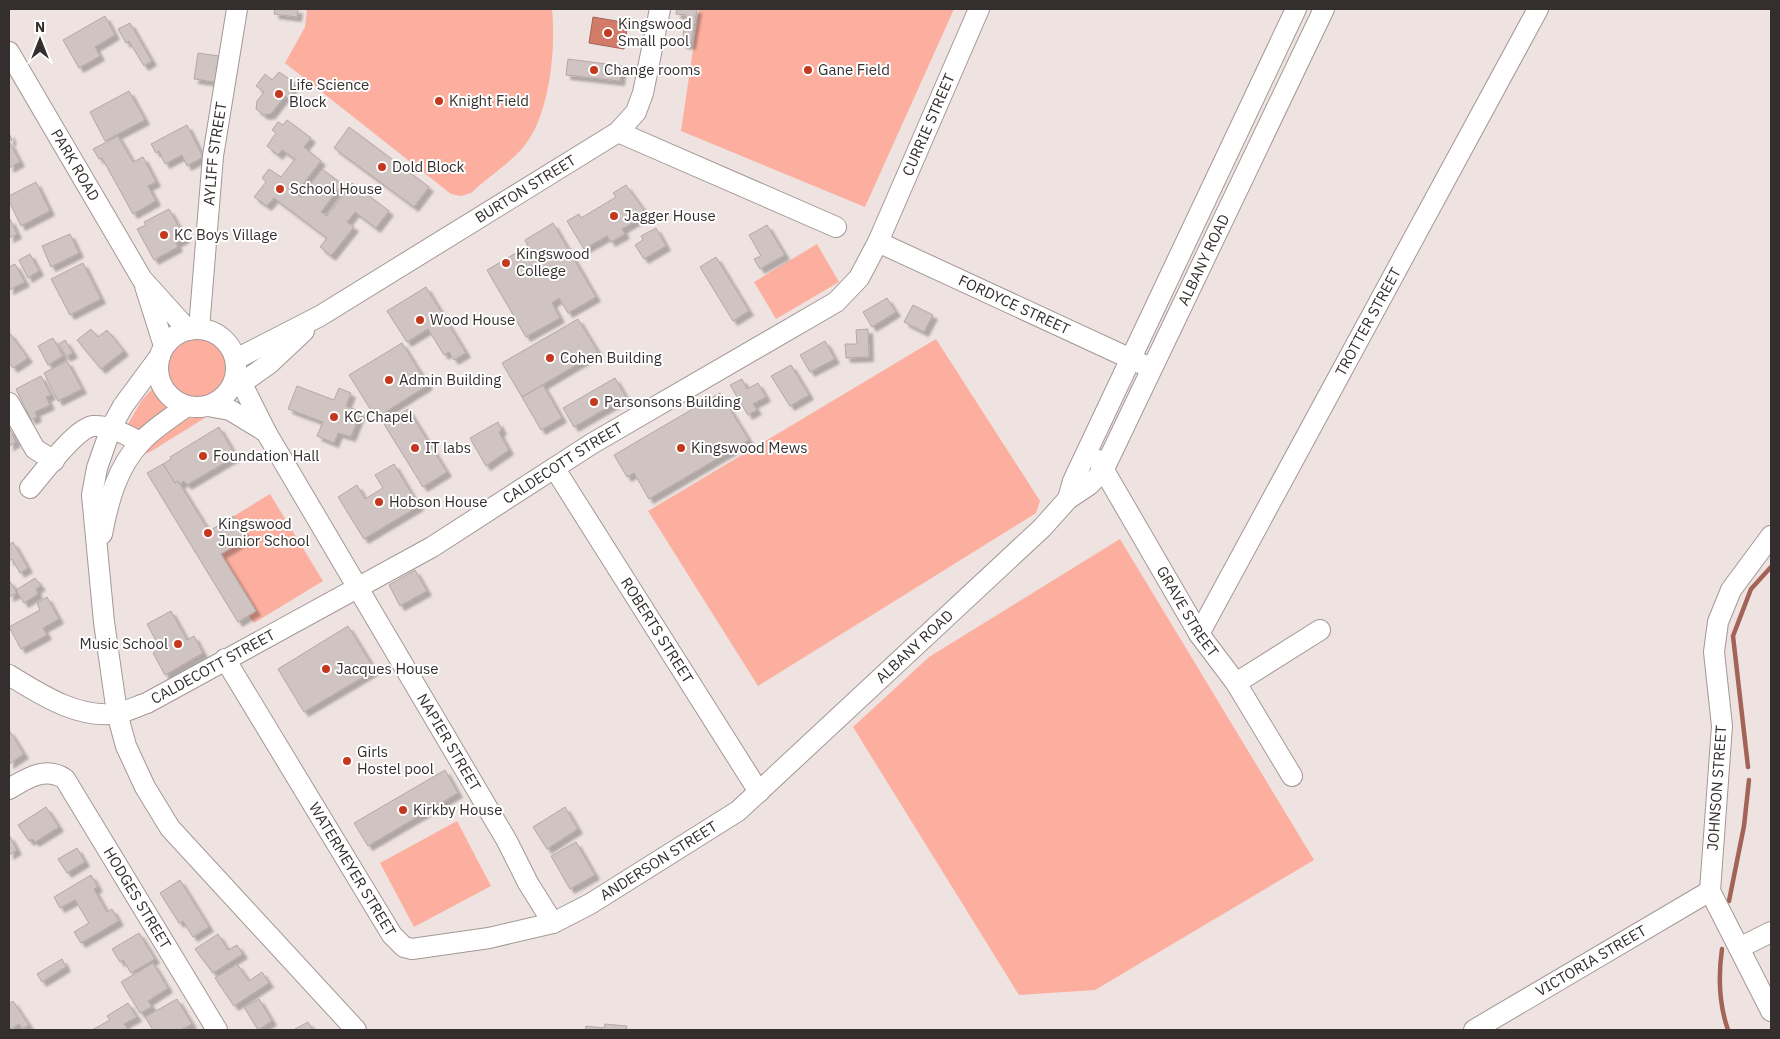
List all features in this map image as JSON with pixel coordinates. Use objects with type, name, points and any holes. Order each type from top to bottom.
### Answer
[{"type":"street","name":"AYLIFF STREET","points":[[194,329],[213,156],[237,9]]},
{"type":"street","name":"BURTON STREET","points":[[238,372],[320,316],[618,132],[636,112],[641,100],[660,9]]},
{"type":"street","name":"CURRIE STREET","points":[[878,242],[979,9]]},
{"type":"street","name":"ALBANY ROAD","points":[[1068,499],[1073,482],[1090,445],[1296,9]]},
{"type":"street","name":"ALBANY ROAD","points":[[759,792],[1042,528],[1068,499],[1089,485],[1103,471],[1324,9]]},
{"type":"street","name":"TROTTER STREET","points":[[1199,634],[1538,9]]},
{"type":"street","name":"PARK ROAD","points":[[9,52],[142,279],[162,351]]},
{"type":"street","points":[[1257,91],[1280,100]]},
{"type":"street","points":[[618,132],[836,227]]},
{"type":"street","name":"FORDYCE STREET","points":[[878,242],[1151,368]]},
{"type":"street","name":"CALDECOTT STREET","points":[[117,713],[147,703],[432,547],[593,443],[836,302],[859,278],[878,242]]},
{"type":"street","name":"PARK ROAD","points":[[142,279],[194,329]]},
{"type":"street","points":[[162,351],[158,368],[163,387],[175,400],[187,406],[208,406],[222,399],[232,388],[238,372],[231,347],[222,337],[213,332],[194,329],[175,335],[162,351],[123,406],[111,428],[97,468],[92,495],[99,553],[104,622],[117,713],[126,746],[145,787],[170,828],[356,1030]]},
{"type":"street","name":"NAPIER STREET","points":[[238,372],[266,432],[507,841],[528,883],[553,923]]},
{"type":"street","points":[[9,403],[35,449],[54,461]]},
{"type":"street","points":[[99,553],[107,507],[117,480],[141,442],[187,406]]},
{"type":"street","name":"NAPIER STREET","points":[[208,406],[230,410],[266,432]]},
{"type":"street","points":[[30,488],[79,432],[91,426],[111,428],[141,442]]},
{"type":"street","name":"GRAVE STREET","points":[[1090,445],[1103,471],[1199,634],[1236,682],[1292,776]]},
{"type":"street","name":"ROBERTS STREET","points":[[555,469],[759,792]]},
{"type":"street","name":"JOHNSON STREET","points":[[1710,891],[1722,726],[1714,652],[1718,622],[1731,590],[1771,536]]},
{"type":"street","points":[[1236,682],[1320,630]]},
{"type":"street","name":"WATERMEYER STREET","points":[[225,659],[392,935],[404,947],[412,949],[489,938],[553,923]]},
{"type":"street","points":[[9,675],[64,706],[86,712],[117,713]]},
{"type":"street","name":"HODGES STREET","points":[[9,789],[28,778],[52,773],[66,779],[217,1030]]},
{"type":"street","name":"ANDERSON STREET","points":[[553,923],[590,904],[730,816],[759,792]]},
{"type":"street","points":[[1710,891],[1771,1011]]},
{"type":"street","name":"VICTORIA STREET","points":[[1474,1030],[1710,891]]},
{"type":"street","points":[[1739,948],[1771,932]]},
{"type":"shaded area","name":"Knight Field","points":[[307,9],[552,9],[552,61],[546,98],[534,132],[513,158],[471,193],[461,196],[451,194],[285,63],[305,27]]},
{"type":"shaded area","name":"Gane Field","points":[[699,9],[954,9],[865,207],[681,131]]},
{"type":"shaded area","name":"Kingswood Small pool","points":[[593,17],[628,23],[624,49],[589,43]]},
{"type":"shaded area","points":[[817,244],[839,282],[776,319],[754,282]]},
{"type":"shaded area","points":[[197,337],[209,339],[219,346],[226,356],[228,368],[226,380],[219,390],[209,397],[197,399],[185,397],[175,390],[168,380],[166,368],[168,356],[175,346],[185,339]]},
{"type":"shaded area","points":[[936,339],[1040,501],[1036,513],[758,686],[648,511]]},
{"type":"shaded area","points":[[153,388],[172,411],[137,433],[125,429],[142,400]]},
{"type":"shaded area","points":[[208,416],[150,452],[140,456],[144,450],[182,419]]},
{"type":"shaded area","points":[[270,494],[323,581],[254,623],[249,616],[256,611],[221,554],[248,538],[234,516]]},
{"type":"shaded area","points":[[1120,539],[1314,860],[1095,990],[1019,995],[853,727],[929,657]]},
{"type":"shaded area","points":[[457,821],[491,886],[414,927],[380,863]]},
{"type":"building","points":[[275,9],[298,9],[297,17],[274,14]]},
{"type":"building","points":[[677,9],[697,9],[691,45],[682,44],[686,15],[676,14]]},
{"type":"building","points":[[105,16],[115,35],[95,47],[100,56],[79,68],[63,40]]},
{"type":"building","points":[[130,23],[152,61],[144,66],[129,41],[126,43],[118,29]]},
{"type":"building","points":[[198,53],[219,56],[215,82],[194,79]]},
{"type":"building","name":"Change rooms","points":[[568,59],[622,66],[620,81],[566,75]]},
{"type":"building","name":"Life Science Block","points":[[279,72],[295,83],[290,90],[298,97],[293,103],[285,96],[271,114],[264,115],[256,109],[257,101],[264,92],[256,86],[265,74],[272,80]]},
{"type":"building","points":[[129,91],[145,120],[105,141],[90,112]]},
{"type":"building","name":"School House","points":[[287,120],[311,138],[304,147],[321,161],[296,193],[301,197],[322,169],[342,184],[321,212],[327,216],[352,183],[389,211],[376,228],[355,212],[347,222],[354,227],[331,256],[320,247],[327,238],[274,198],[267,206],[254,197],[266,182],[262,178],[269,169],[281,177],[295,159],[282,150],[278,155],[267,146],[276,133],[272,130],[278,122],[283,125]]},
{"type":"building","points":[[187,125],[203,157],[187,166],[182,155],[165,164],[159,151],[156,153],[151,144]]},
{"type":"building","name":"Dold Block","points":[[349,127],[429,187],[414,207],[334,148]]},
{"type":"building","points":[[118,136],[133,162],[143,157],[156,182],[148,186],[156,201],[133,214],[102,158],[99,159],[93,149]]},
{"type":"building","points":[[9,141],[20,162],[9,168]]},
{"type":"building","points":[[36,182],[50,211],[21,226],[9,201],[9,196]]},
{"type":"building","name":"Jagger House","points":[[626,185],[647,214],[622,229],[625,234],[611,242],[607,236],[584,249],[567,221],[579,214],[581,218],[616,197],[613,193]]},
{"type":"building","points":[[169,209],[185,238],[176,243],[178,247],[154,260],[137,229],[146,225],[144,222]]},
{"type":"building","points":[[9,220],[17,234],[9,238]]},
{"type":"building","points":[[553,223],[596,297],[568,313],[559,298],[552,303],[560,318],[526,337],[487,270],[528,246],[525,240]]},
{"type":"building","points":[[767,225],[785,255],[760,269],[754,259],[761,256],[749,235]]},
{"type":"building","points":[[656,228],[666,246],[644,259],[635,245],[643,240],[641,236]]},
{"type":"building","points":[[70,234],[79,253],[51,267],[42,246]]},
{"type":"building","points":[[30,254],[39,271],[28,278],[19,260]]},
{"type":"building","points":[[716,257],[749,311],[733,321],[700,267]]},
{"type":"building","points":[[83,263],[101,299],[70,315],[51,279]]},
{"type":"building","points":[[15,264],[25,282],[9,290],[9,267]]},
{"type":"building","name":"Wood House","points":[[426,287],[466,353],[454,360],[449,352],[444,355],[428,329],[407,342],[387,311]]},
{"type":"building","points":[[887,298],[896,312],[872,327],[863,312]]},
{"type":"building","points":[[913,305],[933,315],[924,332],[904,322]]},
{"type":"building","name":"Cohen Building","points":[[578,319],[598,352],[522,397],[502,363]]},
{"type":"building","points":[[91,329],[98,337],[107,330],[124,351],[101,369],[77,340]]},
{"type":"building","points":[[868,329],[869,357],[846,358],[845,344],[857,344],[856,330]]},
{"type":"building","points":[[9,332],[28,358],[13,368],[9,362]]},
{"type":"building","points":[[53,338],[63,356],[48,365],[38,346]]},
{"type":"building","points":[[65,340],[73,353],[66,357],[59,344]]},
{"type":"building","points":[[825,341],[835,359],[810,372],[800,355]]},
{"type":"building","name":"Admin Building","points":[[402,343],[428,385],[376,418],[349,375]]},
{"type":"building","points":[[67,361],[82,389],[58,401],[44,373]]},
{"type":"building","points":[[791,365],[809,395],[790,406],[771,376]]},
{"type":"building","points":[[41,376],[51,395],[46,397],[50,405],[35,412],[37,417],[31,420],[16,389]]},
{"type":"building","name":"Parsonsons Building","points":[[615,378],[626,397],[574,427],[563,408]]},
{"type":"building","points":[[742,379],[747,389],[758,383],[766,397],[753,404],[757,410],[748,415],[730,385]]},
{"type":"building","points":[[543,385],[562,418],[541,430],[522,397]]},
{"type":"building","name":"KC Chapel","points":[[297,386],[334,400],[339,388],[351,393],[346,406],[361,412],[351,437],[338,433],[334,443],[317,436],[323,422],[288,409]]},
{"type":"building","name":"Kingswood Mews","points":[[720,393],[749,440],[649,499],[634,473],[627,477],[614,455]]},
{"type":"building","name":"IT labs","points":[[408,409],[447,472],[423,487],[384,424]]},
{"type":"building","points":[[498,422],[502,430],[499,432],[509,450],[486,466],[470,438]]},
{"type":"building","points":[[9,427],[16,442],[9,446]]},
{"type":"building","name":"Foundation Hall","points":[[219,427],[236,456],[187,485],[184,481],[180,484],[178,481],[175,483],[163,464],[171,459],[170,457]]},
{"type":"building","points":[[163,464],[175,483],[178,481],[209,531],[234,516],[248,538],[221,554],[256,611],[238,622],[147,473]]},
{"type":"building","name":"Hobson House","points":[[394,464],[419,506],[364,539],[338,497],[357,485],[365,499],[383,488],[375,475]]},
{"type":"building","points":[[13,542],[28,568],[20,573],[12,559],[9,561],[9,545]]},
{"type":"building","points":[[415,570],[427,591],[400,606],[389,585]]},
{"type":"building","points":[[35,578],[41,586],[36,589],[38,594],[24,603],[16,590]]},
{"type":"building","points":[[9,580],[17,593],[9,597]]},
{"type":"building","points":[[47,597],[59,619],[43,628],[47,635],[21,649],[9,627],[40,610],[37,603]]},
{"type":"building","name":"Music School","points":[[171,611],[187,640],[194,636],[203,653],[165,675],[153,653],[160,648],[147,624]]},
{"type":"building","name":"Jacques House","points":[[348,626],[375,670],[304,712],[278,669]]},
{"type":"building","points":[[9,730],[24,754],[9,764]]},
{"type":"building","name":"Kirkby House","points":[[445,770],[458,793],[368,846],[354,823]]},
{"type":"building","points":[[46,807],[59,827],[35,842],[32,839],[29,841],[18,825]]},
{"type":"building","points":[[565,807],[578,829],[547,849],[533,827]]},
{"type":"building","points":[[9,835],[17,850],[9,855]]},
{"type":"building","points":[[576,842],[595,875],[570,889],[551,856]]},
{"type":"building","points":[[77,848],[85,862],[67,873],[58,859]]},
{"type":"building","points":[[91,875],[98,887],[94,889],[107,912],[112,909],[119,921],[81,943],[74,932],[89,923],[75,900],[60,908],[54,897]]},
{"type":"building","points":[[180,880],[209,927],[193,937],[183,921],[179,923],[160,893]]},
{"type":"building","points":[[139,933],[155,959],[131,973],[123,960],[120,962],[112,949]]},
{"type":"building","points":[[218,934],[228,950],[237,945],[243,954],[213,973],[195,949]]},
{"type":"building","points":[[62,959],[66,967],[42,982],[37,974]]},
{"type":"building","points":[[153,963],[168,988],[148,1001],[152,1007],[140,1013],[121,982]]},
{"type":"building","points":[[237,964],[249,981],[262,972],[269,983],[234,1006],[215,978]]},
{"type":"building","points":[[177,999],[192,1024],[181,1030],[153,1030],[145,1017]]},
{"type":"building","points":[[259,999],[272,1021],[258,1030],[244,1007]]},
{"type":"building","points":[[13,1001],[29,1025],[22,1029],[19,1024],[9,1030],[9,1004]]},
{"type":"building","points":[[128,1003],[137,1017],[124,1024],[128,1030],[92,1030],[110,1020],[107,1016]]},
{"type":"building","points":[[308,1022],[313,1030],[293,1030]]},
{"type":"building","points":[[605,1024],[627,1026],[626,1030],[585,1030],[586,1026],[604,1028]]},
{"type":"waterway","points":[[1748,767],[1733,636],[1751,589],[1771,567]]},
{"type":"waterway","points":[[1729,901],[1744,826],[1749,780]]},
{"type":"waterway","points":[[1722,949],[1720,990],[1728,1030]]},
{"type":"place","name":"Kingswood Small pool","points":[[608,33]]},
{"type":"place","name":"Change rooms","points":[[594,70]]},
{"type":"place","name":"Gane Field","points":[[808,70]]},
{"type":"place","name":"Life Science Block","points":[[279,94]]},
{"type":"place","name":"Knight Field","points":[[439,101]]},
{"type":"place","name":"Dold Block","points":[[382,167]]},
{"type":"place","name":"School House","points":[[280,189]]},
{"type":"place","name":"Jagger House","points":[[614,216]]},
{"type":"place","name":"KC Boys Village","points":[[164,235]]},
{"type":"place","name":"Kingswood College","points":[[506,263]]},
{"type":"place","name":"Wood House","points":[[420,320]]},
{"type":"place","name":"Cohen Building","points":[[550,358]]},
{"type":"place","name":"Admin Building","points":[[389,380]]},
{"type":"place","name":"Parsonsons Building","points":[[594,402]]},
{"type":"place","name":"KC Chapel","points":[[334,417]]},
{"type":"place","name":"IT labs","points":[[415,448]]},
{"type":"place","name":"Kingswood Mews","points":[[681,448]]},
{"type":"place","name":"Foundation Hall","points":[[203,456]]},
{"type":"place","name":"Hobson House","points":[[379,502]]},
{"type":"place","name":"Kingswood Junior School","points":[[208,533]]},
{"type":"place","name":"Music School","points":[[178,644]]},
{"type":"place","name":"Jacques House","points":[[326,669]]},
{"type":"place","name":"Girls Hostel pool","points":[[347,761]]},
{"type":"place","name":"Kirkby House","points":[[403,810]]}]
